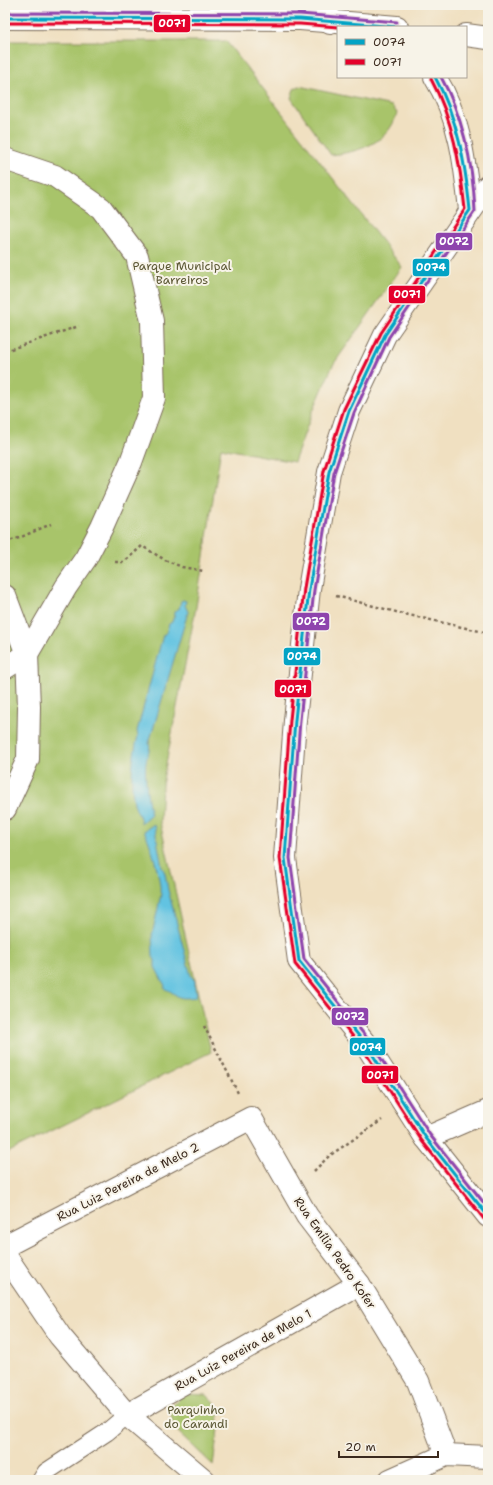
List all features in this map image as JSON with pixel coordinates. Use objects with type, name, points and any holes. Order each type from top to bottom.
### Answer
[{"type":"street","points":[[5,18],[300,19],[328,14],[392,26]]},
{"type":"street","points":[[467,35],[488,38]]},
{"type":"street","points":[[436,78],[445,93],[456,123],[465,163],[470,210]]},
{"type":"street","points":[[5,159],[55,176],[102,208],[137,256],[152,321],[154,398],[131,462],[102,527],[86,558],[66,587],[27,654],[5,668]]},
{"type":"street","points":[[488,186],[385,335],[349,411],[329,472],[308,589],[295,720],[286,858],[299,961],[367,1046],[426,1138],[488,1216]]},
{"type":"street","points":[[5,596],[27,654],[29,707],[28,759],[5,809]]},
{"type":"street","points":[[426,1138],[488,1111]]},
{"type":"street","name":"Rua Emília Pedro Kofer","points":[[251,1118],[292,1193],[307,1216],[359,1284],[418,1381],[446,1455]]},
{"type":"street","name":"Rua Luiz Pereira de Melo 2","points":[[5,1246],[251,1118]]},
{"type":"street","points":[[5,1255],[60,1336],[128,1415],[204,1480]]},
{"type":"street","name":"Rua Luiz Pereira de Melo 1","points":[[128,1415],[359,1284]]},
{"type":"street","points":[[390,1480],[446,1455],[488,1457]]},
{"type":"lane","points":[[48,1477],[128,1415]]},
{"type":"path","points":[[5,351],[79,326]]},
{"type":"path","points":[[5,542],[19,538],[51,524]]},
{"type":"path","points":[[86,558],[118,563],[124,562],[142,546],[165,560],[182,567],[204,571]]},
{"type":"path","points":[[308,589],[400,613],[488,633]]},
{"type":"path","points":[[204,1026],[251,1118]]},
{"type":"path","points":[[292,1193],[329,1156],[386,1118]]},
{"type":"green space","name":"Parque Municipal Barreiros","points":[[5,41],[226,41],[402,267],[333,365],[312,413],[294,462],[221,448],[196,607],[162,785],[160,822],[211,1052],[5,1154]]},
{"type":"green space","points":[[299,86],[392,106],[397,113],[393,123],[380,139],[362,148],[342,154],[331,155],[291,98],[294,89]]},
{"type":"green space","name":"Parquinho do Carandi","points":[[184,1394],[207,1395],[217,1405],[219,1422],[213,1465],[173,1427],[170,1407]]},
{"type":"water","points":[[181,601],[186,601],[185,605],[188,612],[149,743],[146,762],[147,788],[151,814],[141,823],[135,806],[132,787],[133,761],[138,736],[137,731],[163,635],[166,633],[176,610],[179,609]]},
{"type":"water","points":[[154,824],[168,890],[191,976],[195,981],[195,990],[197,991],[196,997],[181,998],[164,988],[165,986],[155,967],[152,935],[161,894],[155,860],[144,831]]},
{"type":"transit line","name":"0072","points":[[5,13],[300,14],[397,22]]},
{"type":"transit line","name":"0074","points":[[5,18],[300,19],[385,26]]},
{"type":"transit line","name":"0071","points":[[5,23],[300,24],[337,27]]},
{"type":"transit line","name":"0074","points":[[436,78],[455,125],[463,158],[470,210],[385,335],[349,411],[329,472],[309,589],[295,720],[285,858],[299,961],[367,1046],[426,1138],[488,1216]]},
{"type":"transit line","name":"0072","points":[[442,78],[449,92],[466,142],[472,176],[475,211],[389,337],[354,413],[334,473],[314,590],[300,720],[290,858],[304,959],[371,1043],[430,1135],[488,1208]]},
{"type":"transit line","name":"0071","points":[[431,79],[439,94],[450,126],[458,158],[465,209],[381,333],[344,409],[324,471],[304,588],[290,720],[280,858],[295,964],[363,1049],[422,1141],[484,1219]]}]
